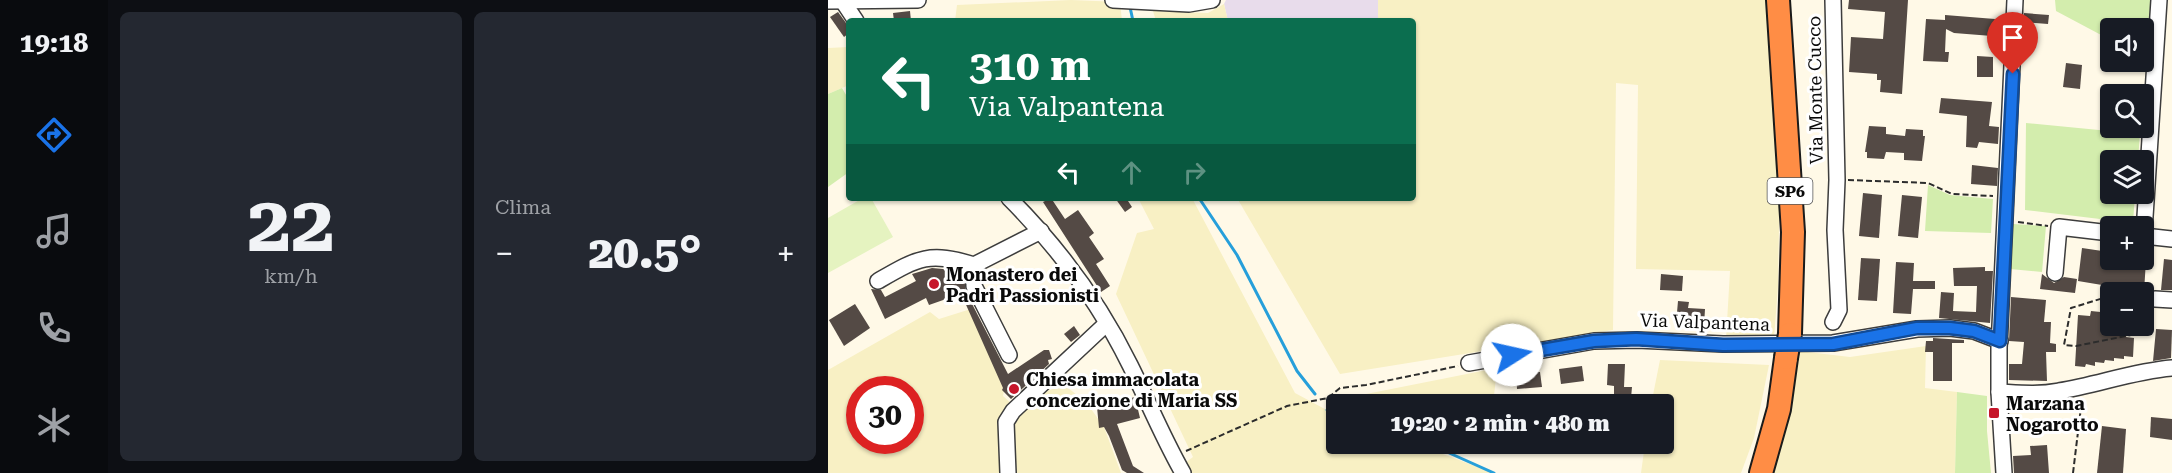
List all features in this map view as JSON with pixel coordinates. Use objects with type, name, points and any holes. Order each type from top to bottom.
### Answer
[{"type":"highway","name":"SP6","points":[[1761,473],[1779,409],[1790,334],[1793,232],[1778,0]]},
{"type":"street","points":[[838,1],[918,0]]},
{"type":"street","points":[[1113,0],[1189,4],[1212,0]]},
{"type":"street","name":"Via Monte Cucco","points":[[1833,0],[1837,180],[1835,230],[1839,310],[1833,322]]},
{"type":"street","points":[[2004,473],[1998,392],[2015,0]]},
{"type":"street","points":[[2145,216],[2159,0]]},
{"type":"street","points":[[838,1],[853,18]]},
{"type":"street","points":[[1012,201],[1041,231],[1106,324],[1129,363],[1184,473]]},
{"type":"street","points":[[2055,273],[2060,227],[2100,232]]},
{"type":"street","points":[[878,281],[913,261],[939,256],[974,265],[1041,231]]},
{"type":"street","points":[[2154,236],[2172,239]]},
{"type":"street","points":[[974,265],[974,286],[1009,355]]},
{"type":"street","points":[[2154,304],[2172,300]]},
{"type":"street","points":[[1008,473],[1006,428],[1010,416],[1106,324]]},
{"type":"street","name":"Via Valpantena","points":[[1469,363],[1594,341],[1636,339],[1723,345],[1833,344],[1917,328],[1950,328],[1974,331],[2000,341]]},
{"type":"street","points":[[1998,392],[2031,394],[2057,392],[2151,369],[2172,368]]},
{"type":"path","points":[[1837,180],[1928,183],[1952,194],[2008,197]]},
{"type":"path","points":[[2007,221],[2060,227]]},
{"type":"path","points":[[2100,299],[2071,308],[2064,345],[2076,346],[2126,336]]},
{"type":"path","points":[[1174,456],[1287,406],[1328,398],[1340,388],[1366,385],[1469,363]]},
{"type":"path","points":[[2073,473],[2084,394]]},
{"type":"shaded area","points":[[1071,0],[1120,2],[1122,18],[955,18],[957,5]]},
{"type":"shaded area","points":[[1226,0],[1378,0],[1378,18],[1227,18],[1224,4]]},
{"type":"shaded area","points":[[1378,0],[1767,0],[1780,168],[1778,286],[1774,339],[1726,339],[1730,271],[1636,269],[1638,85],[1616,83],[1613,330],[1340,374],[1239,201],[1416,201],[1416,18],[1378,18]]},
{"type":"shaded area","points":[[1224,4],[1227,18],[1155,18],[1153,11],[1208,13]]},
{"type":"shaded area","points":[[846,47],[846,86],[828,94],[828,48]]},
{"type":"shaded area","points":[[1140,201],[1194,201],[1295,393],[1326,410],[1326,454],[1443,454],[1494,473],[1171,473],[1193,457],[1116,294],[1137,233],[1154,229]]},
{"type":"shaded area","points":[[974,308],[1004,390],[1003,396],[1013,405],[1004,410],[1011,422],[1035,397],[1063,384],[1086,402],[1104,427],[1121,473],[828,473],[828,370],[930,312],[939,319]]},
{"type":"shaded area","points":[[1926,346],[1925,388],[1957,392],[1955,473],[1770,473],[1785,423],[1799,351],[1850,357]]},
{"type":"shaded area","points":[[1660,360],[1769,365],[1754,438],[1741,473],[1641,473],[1644,454],[1674,454],[1674,394],[1653,394]]},
{"type":"shaded area","points":[[1497,368],[1494,394],[1366,394]]},
{"type":"green space","points":[[2055,0],[2157,0],[2155,42],[2154,18],[2100,18],[2100,34],[2056,11]]},
{"type":"green space","points":[[842,88],[846,95],[846,174],[828,187],[828,94]]},
{"type":"green space","points":[[2026,123],[2100,130],[2100,138],[2140,138],[2139,150],[2100,150],[2100,204],[2134,204],[2133,216],[2100,216],[2100,219],[2025,210]]},
{"type":"green space","points":[[1928,185],[1950,195],[1993,199],[1991,233],[1925,231]]},
{"type":"green space","points":[[858,201],[873,201],[893,237],[828,273],[828,218]]},
{"type":"green space","points":[[2013,224],[2046,226],[2042,272],[2010,269]]},
{"type":"green space","points":[[1957,392],[1987,396],[1987,431],[1991,473],[1955,473]]},
{"type":"building","points":[[1849,0],[1908,0],[1902,94],[1880,92],[1881,80],[1877,80],[1877,74],[1849,72],[1851,37],[1883,39],[1885,12],[1848,9]]},
{"type":"building","points":[[910,11],[911,18],[894,18],[893,13]]},
{"type":"building","points":[[838,12],[846,23],[844,37],[830,17]]},
{"type":"building","points":[[2024,13],[2049,15],[2048,24],[2024,22]]},
{"type":"building","points":[[1945,15],[1995,19],[1992,36],[1954,33],[1946,29],[1945,52],[1949,52],[1948,62],[1923,61],[1926,19],[1945,20]]},
{"type":"building","points":[[1977,56],[1993,57],[1993,77],[1977,77]]},
{"type":"building","points":[[2066,63],[2082,65],[2080,89],[2063,87]]},
{"type":"building","points":[[1941,98],[1992,102],[1989,126],[1999,127],[1998,144],[1979,142],[1977,148],[1966,147],[1967,116],[1939,113]]},
{"type":"building","points":[[1869,126],[1886,127],[1886,134],[1905,136],[1906,129],[1923,130],[1923,136],[1925,136],[1922,161],[1904,160],[1904,153],[1886,152],[1884,159],[1867,158],[1867,152],[1865,152]]},
{"type":"building","points":[[1972,165],[1998,168],[1997,186],[1971,184]]},
{"type":"building","points":[[1863,193],[1882,195],[1879,238],[1859,236]]},
{"type":"building","points":[[1902,195],[1922,197],[1918,238],[1898,236]]},
{"type":"building","points":[[1053,201],[1065,219],[1078,210],[1094,233],[1089,237],[1104,259],[1096,264],[1110,286],[1101,292],[1043,202]]},
{"type":"building","points":[[1117,201],[1128,201],[1132,207],[1125,212]]},
{"type":"building","points":[[2082,248],[2100,251],[2100,270],[2145,270],[2145,282],[2100,282],[2100,285],[2078,281]]},
{"type":"building","points":[[1861,258],[1880,259],[1877,301],[1858,300]]},
{"type":"building","points":[[2164,259],[2172,260],[2172,290],[2161,290]]},
{"type":"building","points":[[1896,262],[1914,263],[1913,281],[1935,281],[1935,289],[1913,289],[1911,314],[1893,313]]},
{"type":"building","points":[[1985,267],[1985,271],[1993,271],[1990,323],[1939,318],[1941,292],[1954,293],[1953,311],[1976,312],[1977,286],[1954,286],[1953,268]]},
{"type":"building","points":[[932,268],[954,270],[959,280],[964,277],[966,292],[929,305],[926,298],[885,319],[871,289],[881,290],[885,297],[916,281],[912,274]]},
{"type":"building","points":[[1661,274],[1683,276],[1682,291],[1660,290]]},
{"type":"building","points":[[2042,274],[2054,283],[2064,277],[2077,279],[2075,293],[2040,289]]},
{"type":"building","points":[[968,296],[1008,374],[1044,350],[1049,350],[1052,359],[1048,360],[1049,364],[1011,399],[1002,390],[963,298]]},
{"type":"building","points":[[2011,297],[2046,300],[2044,322],[2051,322],[2050,343],[2056,344],[2056,352],[2046,352],[2047,381],[2009,380],[2009,364],[2022,364],[2024,342],[2009,341]]},
{"type":"building","points":[[1678,301],[1689,302],[1688,308],[1705,309],[1704,326],[1676,324]]},
{"type":"building","points":[[855,304],[870,328],[844,346],[829,320]]},
{"type":"building","points":[[2091,311],[2100,312],[2100,336],[2134,338],[2133,357],[2114,358],[2114,361],[2105,360],[2104,363],[2095,362],[2095,366],[2086,364],[2085,367],[2075,366],[2078,315],[2090,316]]},
{"type":"building","points":[[1074,326],[1080,335],[1071,342],[1064,334]]},
{"type":"building","points":[[2156,329],[2172,330],[2171,358],[2153,361]]},
{"type":"building","points":[[1933,338],[1964,340],[1964,343],[1952,343],[1952,381],[1933,381],[1933,352],[1925,352],[1926,341],[1933,341]]},
{"type":"building","points":[[1608,364],[1625,364],[1624,387],[1632,387],[1631,394],[1614,394],[1614,386],[1607,385]]},
{"type":"building","points":[[1582,366],[1584,381],[1561,384],[1559,369]]},
{"type":"building","points":[[1521,371],[1540,372],[1542,387],[1517,389],[1516,374]]},
{"type":"building","points":[[1135,397],[1140,418],[1117,424],[1133,466],[1144,473],[1127,473],[1122,470],[1109,436],[1104,427],[1099,428],[1097,407]]},
{"type":"building","points":[[2151,417],[2172,419],[2172,440],[2150,437]]},
{"type":"building","points":[[2102,426],[2126,429],[2123,473],[2097,473]]},
{"type":"building","points":[[2047,445],[2049,473],[2014,473],[2013,456],[2031,455],[2030,446]]},
{"type":"waterway","points":[[1130,7],[1132,18]]},
{"type":"waterway","points":[[1201,201],[1237,255],[1297,371],[1315,394]]},
{"type":"waterway","points":[[2003,403],[2062,398]]},
{"type":"waterway","points":[[1451,454],[1494,473]]},
{"type":"place","name":"Monastero dei Padri Passionisti","points":[[934,284]]},
{"type":"place","name":"Chiesa immacolata concezione di Maria SS","points":[[1014,389]]},
{"type":"place","name":"Marzana Nogarotto","points":[[1994,413]]},
{"type":"route","points":[[1512,355],[1594,341],[1636,339],[1723,345],[1833,344],[1917,328],[1974,331],[2000,341],[2013,74]]}]
